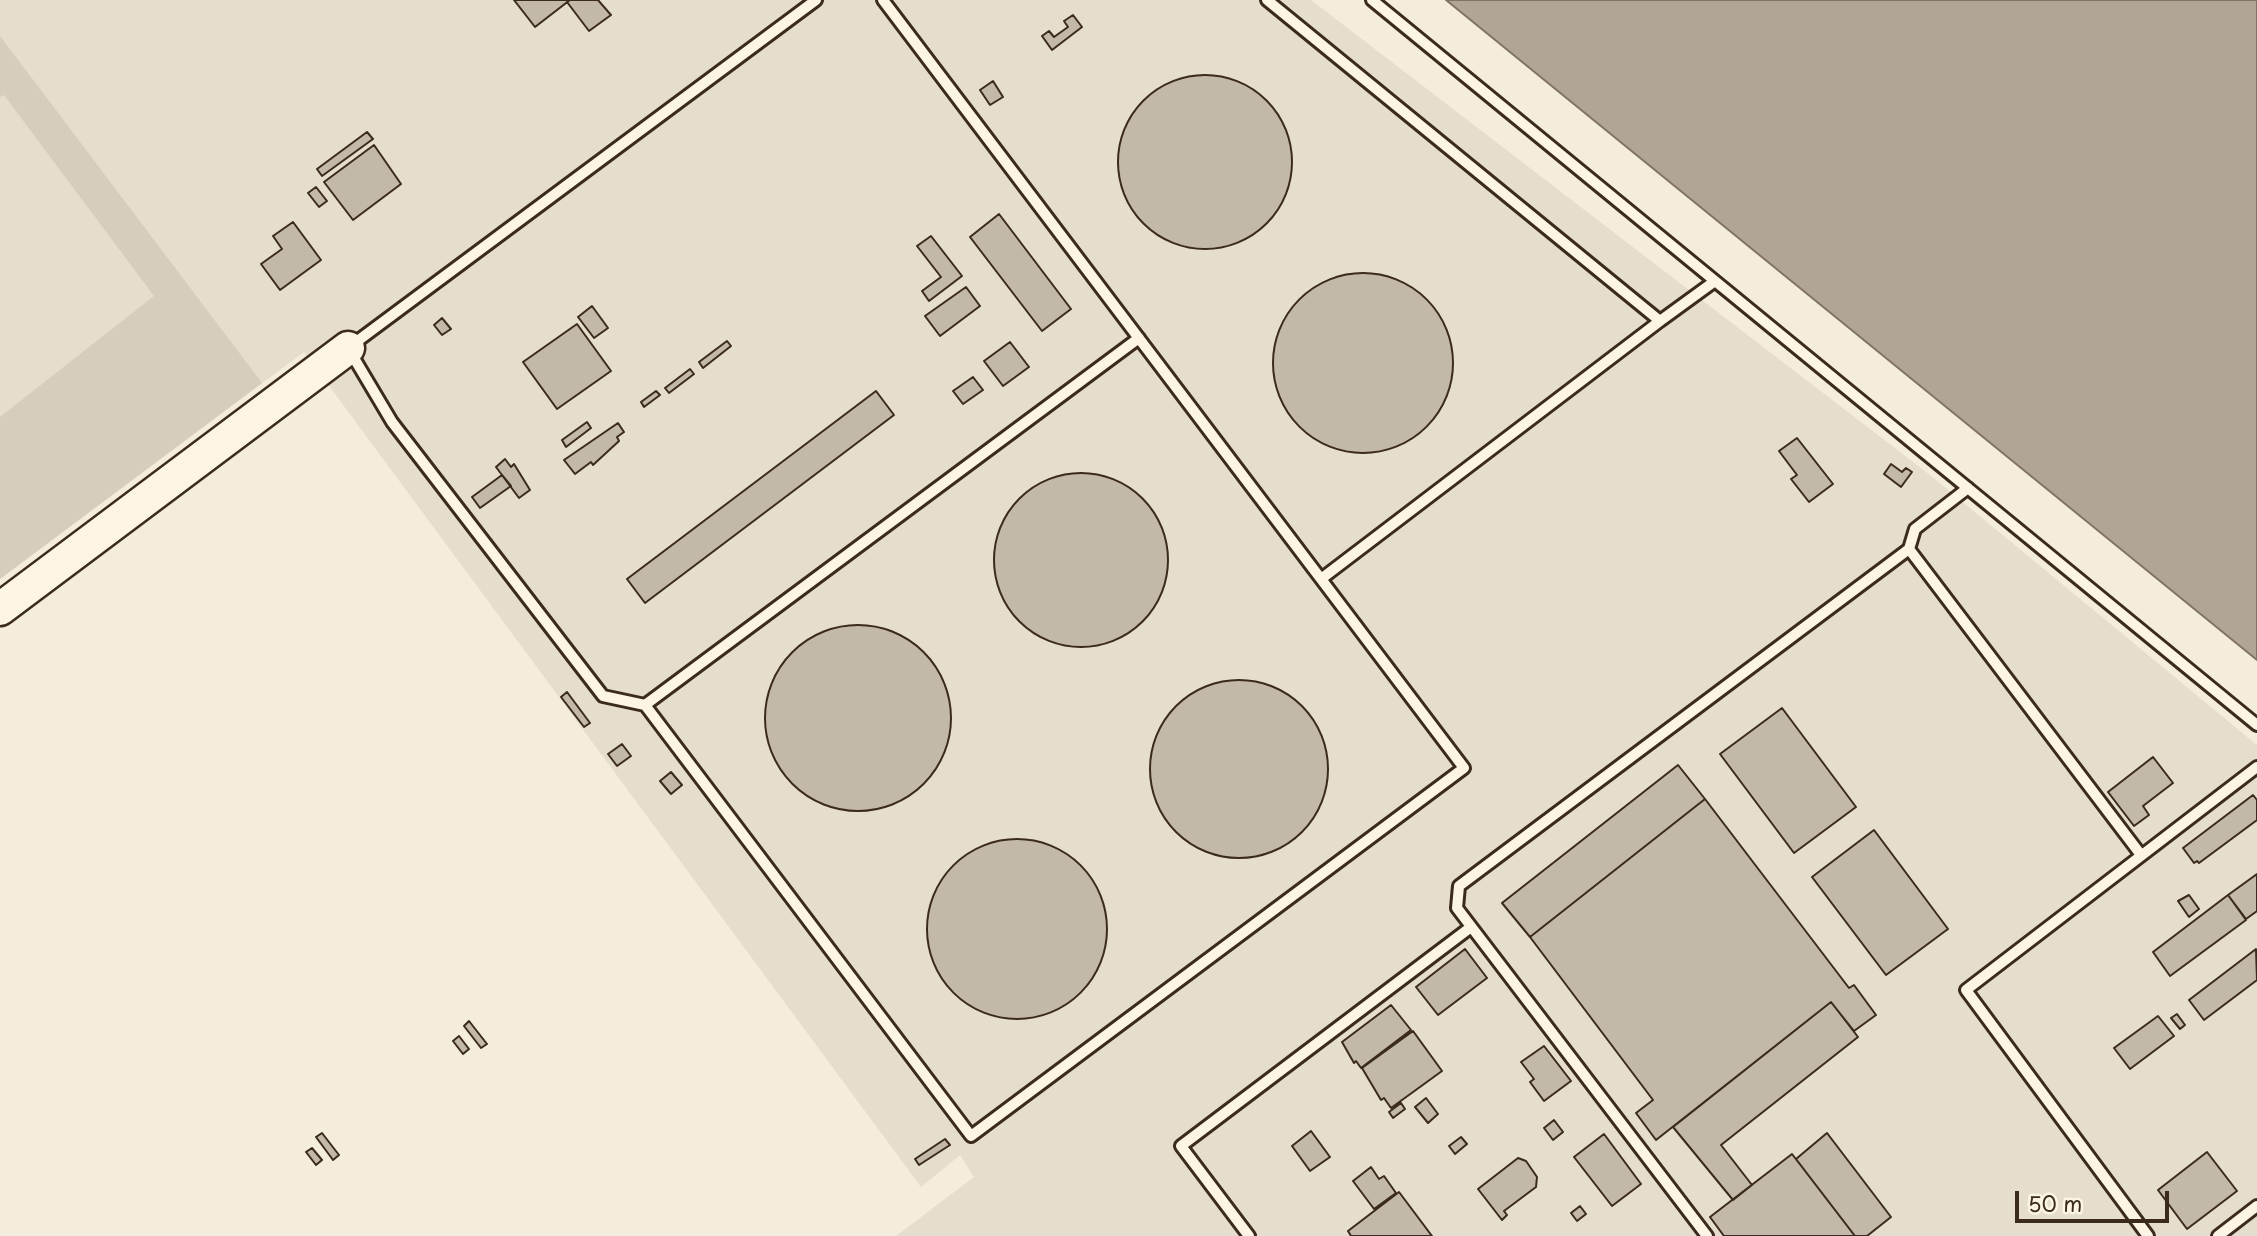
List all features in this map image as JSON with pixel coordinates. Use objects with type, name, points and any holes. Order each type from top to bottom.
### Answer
[{"type":"street","points":[[0,609],[348,348]]},
{"type":"lane","points":[[816,0],[348,348],[392,422],[603,696],[645,705],[971,1136],[1464,768],[883,0]]},
{"type":"lane","points":[[1266,0],[1660,321]]},
{"type":"lane","points":[[1372,0],[2257,725]]},
{"type":"lane","points":[[1321,579],[1715,281]]},
{"type":"lane","points":[[645,705],[1139,338]]},
{"type":"lane","points":[[1707,1236],[1457,908],[1459,887],[1909,550],[1915,529],[1968,488]]},
{"type":"lane","points":[[1909,550],[2141,855]]},
{"type":"lane","points":[[2148,1236],[1966,990],[2257,767]]},
{"type":"lane","points":[[1249,1236],[1181,1146],[1471,927]]},
{"type":"lane","points":[[2218,1236],[2257,1206]]},
{"type":"shaded area","points":[[0,0],[1311,0],[1930,475],[2257,745],[2257,1236],[896,1236],[974,1177],[960,1155],[921,1187],[304,352],[0,579]]},
{"type":"shaded area","points":[[1446,0],[2257,0],[2257,660]]},
{"type":"shaded area","points":[[0,36],[262,383],[0,579],[0,417],[154,296],[4,95],[0,97]]},
{"type":"building","points":[[514,0],[570,0],[535,27]]},
{"type":"building","points":[[598,0],[611,15],[589,31],[567,2]]},
{"type":"building","points":[[1073,15],[1082,27],[1052,50],[1042,36],[1049,31],[1054,37],[1068,27],[1064,21]]},
{"type":"building","points":[[1205,75],[1238,82],[1266,101],[1285,129],[1292,162],[1285,195],[1266,223],[1238,242],[1205,249],[1172,242],[1144,223],[1125,195],[1118,162],[1125,129],[1144,101],[1172,82]]},
{"type":"building","points":[[993,81],[1003,97],[990,105],[980,90]]},
{"type":"building","points":[[367,132],[373,139],[322,176],[317,169]]},
{"type":"building","points":[[374,145],[401,184],[353,220],[324,182]]},
{"type":"building","points":[[316,187],[327,201],[319,207],[308,193]]},
{"type":"building","points":[[999,214],[1071,309],[1042,331],[970,237]]},
{"type":"building","points":[[293,222],[321,260],[280,290],[261,264],[282,249],[273,236]]},
{"type":"building","points":[[931,236],[962,276],[929,301],[922,291],[941,277],[917,246]]},
{"type":"building","points":[[1363,273],[1397,280],[1427,299],[1446,329],[1453,363],[1446,397],[1427,427],[1397,446],[1363,453],[1329,446],[1299,427],[1280,397],[1273,363],[1280,329],[1299,299],[1329,280]]},
{"type":"building","points":[[966,287],[980,306],[940,336],[925,316]]},
{"type":"building","points":[[592,306],[608,328],[594,338],[578,317]]},
{"type":"building","points":[[442,318],[451,329],[442,335],[434,325]]},
{"type":"building","points":[[577,324],[611,371],[557,409],[523,362]]},
{"type":"building","points":[[727,341],[731,346],[703,368],[699,362]]},
{"type":"building","points":[[1010,342],[1029,367],[1003,386],[984,361]]},
{"type":"building","points":[[690,369],[694,374],[669,393],[665,388]]},
{"type":"building","points":[[973,377],[983,390],[963,404],[953,391]]},
{"type":"building","points":[[656,391],[660,395],[644,407],[641,402]]},
{"type":"building","points":[[876,391],[894,415],[645,603],[627,579]]},
{"type":"building","points":[[587,422],[591,428],[566,447],[562,440]]},
{"type":"building","points":[[618,423],[624,432],[617,437],[619,441],[593,465],[591,462],[575,474],[564,460]]},
{"type":"building","points":[[1797,438],[1833,484],[1809,502],[1791,479],[1797,475],[1779,451]]},
{"type":"building","points":[[505,459],[511,467],[514,464],[530,490],[519,498],[496,467]]},
{"type":"building","points":[[1891,464],[1902,472],[1906,468],[1912,472],[1901,487],[1884,474]]},
{"type":"building","points":[[1081,473],[1114,480],[1142,499],[1161,527],[1168,560],[1161,593],[1142,621],[1114,640],[1081,647],[1048,640],[1020,621],[1001,593],[994,560],[1001,527],[1020,499],[1048,480]]},
{"type":"building","points":[[502,475],[511,486],[480,508],[472,497]]},
{"type":"building","points":[[858,625],[894,632],[924,652],[944,682],[951,718],[944,754],[924,784],[894,804],[858,811],[822,804],[792,784],[772,754],[765,718],[772,682],[792,652],[822,632]]},
{"type":"building","points":[[1239,680],[1273,687],[1302,706],[1321,735],[1328,769],[1321,803],[1302,832],[1273,851],[1239,858],[1205,851],[1176,832],[1157,803],[1150,769],[1157,735],[1176,706],[1205,687]]},
{"type":"building","points":[[567,692],[590,723],[584,727],[561,697]]},
{"type":"building","points":[[1782,708],[1856,807],[1794,853],[1720,754]]},
{"type":"building","points":[[622,744],[631,756],[617,766],[608,754]]},
{"type":"building","points":[[2153,757],[2173,783],[2143,806],[2149,815],[2134,826],[2108,792]]},
{"type":"building","points":[[1678,765],[1705,799],[1530,937],[1502,903]]},
{"type":"building","points":[[671,772],[682,785],[671,794],[660,781]]},
{"type":"building","points":[[2253,795],[2257,800],[2257,820],[2199,863],[2194,863],[2183,848]]},
{"type":"building","points":[[1705,799],[1849,988],[1854,985],[1876,1015],[1854,1031],[1831,1002],[1656,1140],[1636,1113],[1653,1100],[1530,937]]},
{"type":"building","points":[[1874,830],[1948,929],[1886,975],[1812,877]]},
{"type":"building","points":[[1017,839],[1051,846],[1081,865],[1100,895],[1107,929],[1100,963],[1081,993],[1051,1012],[1017,1019],[983,1012],[953,993],[934,963],[927,929],[934,895],[953,865],[983,846]]},
{"type":"building","points":[[2257,874],[2257,911],[2246,919],[2228,895]]},
{"type":"building","points":[[2189,895],[2199,909],[2189,917],[2178,901]]},
{"type":"building","points":[[2228,895],[2246,920],[2170,976],[2153,952]]},
{"type":"building","points":[[1465,949],[1487,978],[1438,1015],[1416,987]]},
{"type":"building","points":[[2256,949],[2257,980],[2204,1020],[2189,1000]]},
{"type":"building","points":[[1831,1002],[1858,1037],[1721,1145],[1752,1185],[1733,1200],[1673,1127]]},
{"type":"building","points":[[1391,1005],[1411,1030],[1361,1068],[1356,1061],[1354,1063],[1342,1042]]},
{"type":"building","points":[[2177,1014],[2185,1025],[2180,1029],[2171,1018]]},
{"type":"building","points":[[2158,1016],[2174,1036],[2130,1069],[2114,1048]]},
{"type":"building","points":[[469,1021],[487,1044],[481,1048],[464,1026]]},
{"type":"building","points":[[1413,1031],[1442,1071],[1391,1108],[1384,1098],[1381,1100],[1362,1068]]},
{"type":"building","points":[[459,1036],[469,1049],[463,1054],[453,1041]]},
{"type":"building","points":[[1544,1046],[1571,1081],[1544,1101],[1530,1082],[1534,1079],[1521,1062]]},
{"type":"building","points":[[1426,1098],[1438,1114],[1428,1123],[1415,1107]]},
{"type":"building","points":[[1401,1103],[1405,1109],[1393,1118],[1389,1112]]},
{"type":"building","points":[[1554,1120],[1563,1132],[1553,1140],[1544,1128]]},
{"type":"building","points":[[1311,1131],[1330,1157],[1310,1171],[1292,1146]]},
{"type":"building","points":[[322,1133],[339,1155],[333,1160],[316,1137]]},
{"type":"building","points":[[1827,1133],[1891,1217],[1867,1236],[1855,1236],[1796,1159]]},
{"type":"building","points":[[1604,1134],[1641,1184],[1612,1206],[1574,1157]]},
{"type":"building","points":[[1461,1137],[1467,1144],[1455,1154],[1449,1146]]},
{"type":"building","points":[[945,1139],[950,1145],[919,1165],[915,1159]]},
{"type":"building","points":[[312,1148],[322,1160],[316,1165],[306,1152]]},
{"type":"building","points":[[2207,1152],[2237,1191],[2187,1229],[2158,1190]]},
{"type":"building","points":[[1792,1154],[1855,1236],[1724,1236],[1710,1217]]},
{"type":"building","points":[[1518,1158],[1526,1161],[1537,1177],[1536,1187],[1504,1211],[1507,1215],[1502,1220],[1478,1189]]},
{"type":"building","points":[[1371,1167],[1379,1179],[1384,1176],[1396,1193],[1374,1209],[1353,1181]]},
{"type":"building","points":[[1399,1192],[1432,1236],[1351,1236],[1348,1231]]},
{"type":"building","points":[[1580,1206],[1586,1214],[1577,1221],[1571,1213]]}]
